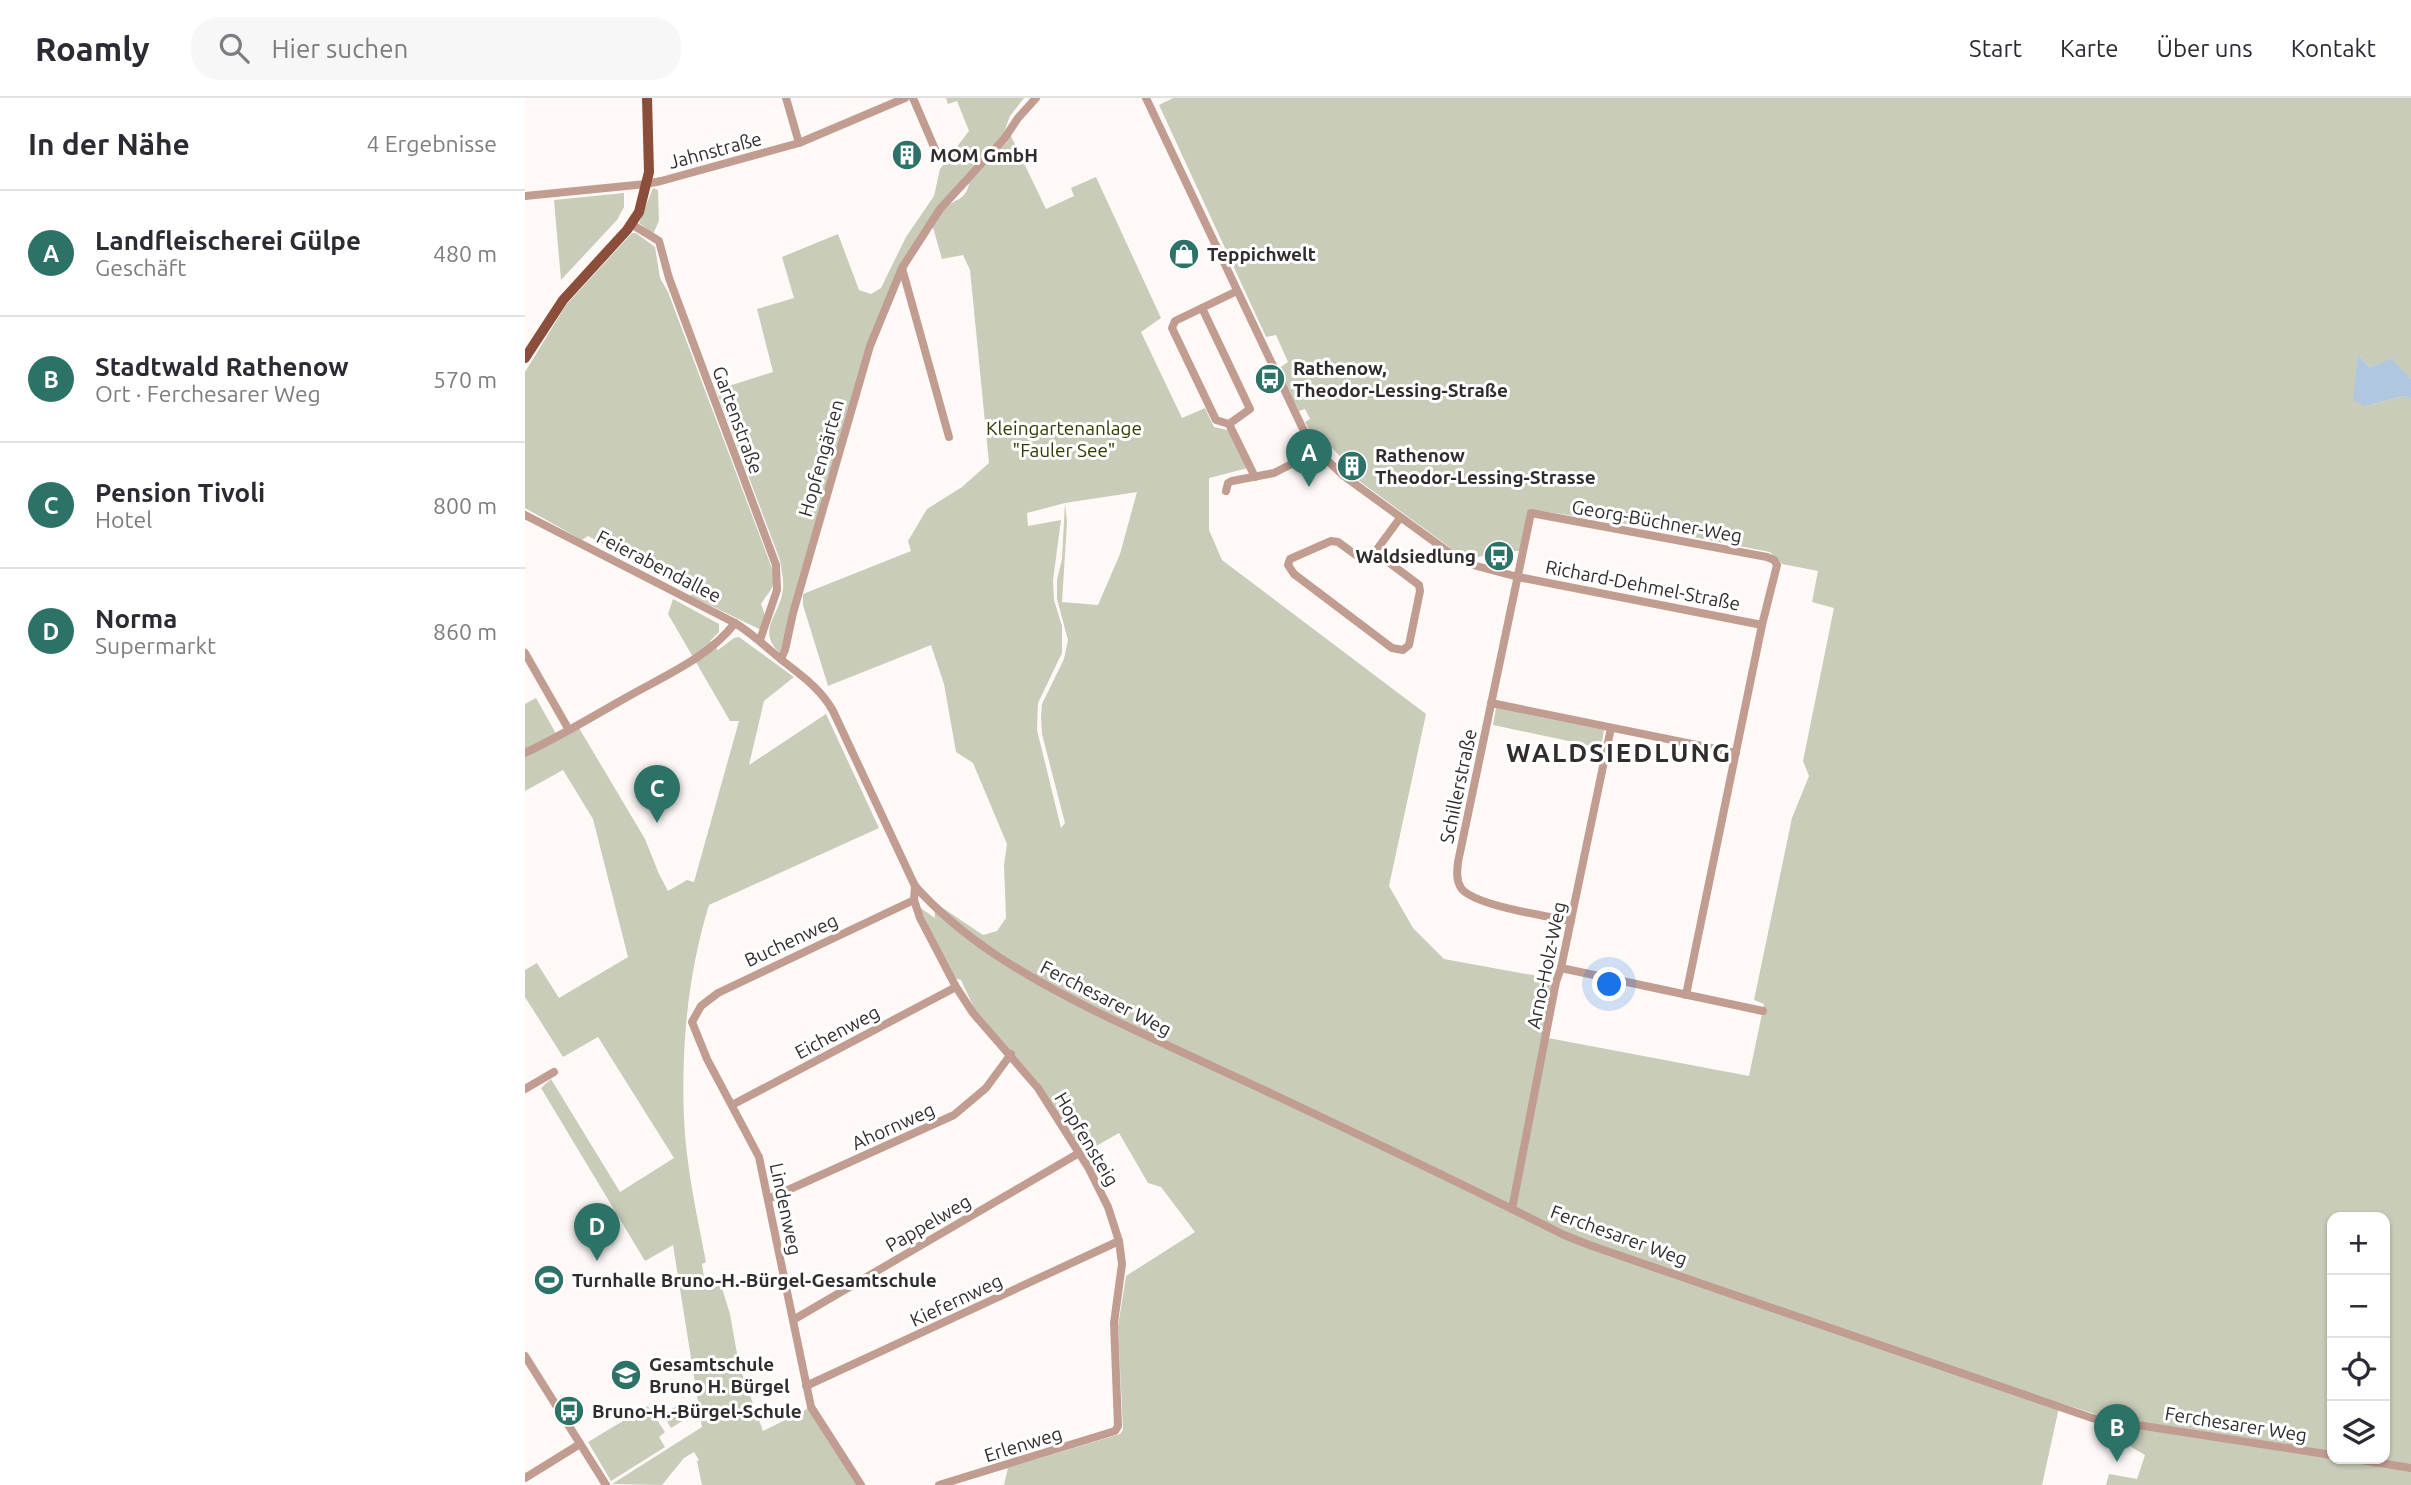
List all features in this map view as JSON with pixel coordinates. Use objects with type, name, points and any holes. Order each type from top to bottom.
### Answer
[{"type":"main road","points":[[525,358],[563,300],[639,212],[649,172],[647,98]]},
{"type":"street","points":[[786,98],[799,143]]},
{"type":"street","name":"Jahnstraße","points":[[525,196],[646,184],[799,143],[905,98]]},
{"type":"street","points":[[913,98],[937,156]]},
{"type":"street","name":"Hopfengärten","points":[[777,656],[785,650],[793,613],[870,346],[902,268],[940,209],[1004,139],[1036,98]]},
{"type":"street","name":"Richard-Dehmel-Straße","points":[[1146,98],[1301,427],[1317,451],[1344,476],[1400,518],[1469,564],[1518,577],[1762,625]]},
{"type":"street","name":"Gartenstraße","points":[[631,224],[659,241],[669,278],[776,565],[777,590],[760,640]]},
{"type":"street","points":[[902,268],[941,387],[949,438]]},
{"type":"street","points":[[1202,308],[1249,410],[1229,424],[1216,421],[1172,328],[1175,321],[1237,291]]},
{"type":"street","points":[[1229,424],[1255,477]]},
{"type":"street","points":[[1226,491],[1231,481],[1274,474],[1317,451]]},
{"type":"street","name":"Georg-Büchner-Weg","points":[[1518,577],[1531,513],[1767,557],[1777,565],[1762,625]]},
{"type":"street","name":"Feierabendallee","points":[[525,515],[735,623],[777,656]]},
{"type":"street","points":[[1374,552],[1419,585],[1409,645],[1403,650],[1392,648],[1294,574],[1289,565],[1290,559],[1331,541],[1338,542],[1360,558],[1374,552],[1400,518]]},
{"type":"street","name":"Schillerstraße","points":[[1518,577],[1458,862],[1457,878],[1461,888],[1471,897],[1486,903],[1571,921]]},
{"type":"street","points":[[525,753],[702,654],[724,637],[735,623]]},
{"type":"street","points":[[1686,995],[1762,625]]},
{"type":"street","points":[[525,653],[569,730]]},
{"type":"street","name":"Ferchesarer Weg","points":[[777,656],[827,700],[915,886],[931,905],[983,949],[1041,983],[1135,1031],[1592,1246],[2092,1418],[2327,1454]]},
{"type":"street","points":[[1491,703],[1736,753]]},
{"type":"street","name":"Arno-Holz-Weg","points":[[1512,1209],[1556,982],[1562,968],[1611,727]]},
{"type":"street","name":"Ferchesarer Weg","points":[[914,900],[915,886]]},
{"type":"street","name":"Hopfensteig","points":[[914,900],[920,918],[955,987],[973,1013],[1038,1088],[1098,1185],[1119,1241],[1122,1272],[1115,1323],[1118,1426],[1115,1432]]},
{"type":"street","name":"Buchenweg","points":[[692,1022],[701,1006],[718,993],[914,900]]},
{"type":"street","points":[[1562,968],[1763,1011]]},
{"type":"street","name":"Eichenweg","points":[[732,1105],[955,987]]},
{"type":"street","name":"Lindenweg","points":[[692,1022],[706,1059],[759,1157],[811,1407],[862,1485]]},
{"type":"street","name":"Ahornweg","points":[[768,1199],[954,1115],[986,1088],[1011,1055]]},
{"type":"street","points":[[525,1089],[554,1072]]},
{"type":"street","name":"Pappelweg","points":[[793,1320],[1079,1153]]},
{"type":"street","name":"Kiefernweg","points":[[806,1386],[1119,1241]]},
{"type":"street","points":[[525,1356],[606,1485]]},
{"type":"street","name":"Erlenweg","points":[[939,1485],[1115,1432]]},
{"type":"street","points":[[525,1478],[580,1444]]},
{"type":"street","points":[[2386,1464],[2411,1468]]},
{"type":"green space","points":[[946,98],[1024,98],[1010,116],[1003,135],[938,206],[868,344],[780,653],[773,645],[769,629],[783,588],[780,560],[716,390],[773,372],[757,309],[794,298],[782,257],[838,234],[859,290],[871,294],[881,288],[906,237],[934,196],[940,169],[969,131],[957,101],[948,104]]},
{"type":"green space","name":"Kleingartenanlage \"Fauler See\"","points":[[1173,98],[2411,98],[2411,379],[2392,360],[2369,367],[2359,355],[2366,406],[2404,396],[2411,399],[2411,1485],[2106,1485],[2109,1474],[2137,1479],[2145,1455],[2106,1432],[2108,1418],[2060,1403],[2042,1485],[1004,1485],[1008,1468],[1120,1434],[1123,1430],[1118,1326],[1126,1276],[1195,1232],[1161,1187],[1148,1183],[1119,1133],[1084,1153],[1038,1082],[975,1010],[961,980],[954,978],[919,907],[935,918],[934,902],[983,935],[997,931],[1006,918],[1004,865],[1007,844],[973,763],[956,752],[944,684],[931,645],[828,686],[803,605],[803,594],[911,551],[908,541],[927,509],[962,487],[989,463],[970,270],[963,255],[942,259],[932,224],[942,211],[966,193],[969,183],[1008,141],[1010,134],[1046,209],[1074,196],[1071,188],[1096,177],[1161,318],[1141,332],[1182,418],[1205,408],[1214,427],[1228,430],[1248,468],[1209,478],[1209,530],[1222,560],[1426,714],[1389,886],[1413,928],[1444,959],[1554,979],[1543,1037],[1749,1076],[1764,1004],[1754,1000],[1792,818],[1809,776],[1803,761],[1834,608],[1812,602],[1818,571],[1782,564],[1770,552],[1621,523],[1534,510],[1520,551],[1499,551],[1472,559],[1452,549],[1343,469],[1347,464],[1320,435],[1314,438],[1305,422],[1310,419],[1305,409],[1299,411],[1278,369],[1288,362],[1276,335],[1266,337],[1159,105]],"holes":[[[1137,492],[1120,554],[1098,605],[1062,602],[1067,522],[1065,503]],[[1065,503],[1062,559],[1057,580],[1057,599],[1068,640],[1064,659],[1042,704],[1041,717],[1042,734],[1065,823],[1061,828],[1037,730],[1038,703],[1062,653],[1062,626],[1054,600],[1053,580],[1061,520],[1028,526],[1027,513]]]},
{"type":"green space","points":[[653,188],[658,190],[659,221],[653,234],[639,223]]},
{"type":"green space","points":[[624,193],[624,207],[617,220],[561,280],[554,200]]},
{"type":"green space","points":[[632,233],[655,247],[660,278],[668,292],[773,571],[773,586],[761,604],[765,615],[759,629],[691,596],[692,592],[675,581],[588,536],[582,540],[525,508],[525,372],[566,305]]},
{"type":"green space","points":[[673,599],[719,624],[719,632],[710,641],[718,650],[739,637],[794,677],[764,701],[749,765],[826,714],[879,828],[709,905],[687,1010],[683,1091],[687,1155],[706,1262],[702,1264],[706,1290],[721,1285],[730,1314],[739,1365],[763,1431],[809,1408],[859,1485],[702,1485],[697,1461],[699,1460],[694,1452],[684,1458],[662,1485],[612,1484],[702,1427],[673,1245],[645,1261],[541,1088],[551,1079],[620,1192],[674,1158],[598,1037],[563,1057],[525,997],[525,970],[537,963],[559,998],[628,957],[593,819],[563,770],[525,791],[525,704],[536,698],[559,739],[579,728],[645,839],[668,891],[687,880],[694,882],[739,721],[730,721],[668,614]]},
{"type":"green space","points":[[1496,708],[1604,730],[1601,748],[1493,725]]},
{"type":"green space","points":[[684,1402],[692,1415],[671,1428],[663,1414]]},
{"type":"green space","points":[[648,1406],[665,1432],[659,1437],[665,1447],[611,1481],[588,1442]]},
{"type":"water","points":[[2358,354],[2369,367],[2392,359],[2411,379],[2411,399],[2404,396],[2366,406],[2353,400]]},
{"type":"place","name":"MOM GmbH","points":[[907,155]]},
{"type":"place","name":"Teppichwelt","points":[[1184,254]]},
{"type":"place","name":"Rathenow, Theodor-Lessing-Straße","points":[[1270,379]]},
{"type":"place","name":"Rathenow Theodor-Lessing-Strasse","points":[[1352,466]]},
{"type":"place","name":"Landfleischerei Gülpe","points":[[1309,487]]},
{"type":"place","name":"Waldsiedlung","points":[[1499,556]]},
{"type":"place","name":"Pension Tivoli","points":[[657,823]]},
{"type":"place","name":"Norma","points":[[597,1261]]},
{"type":"place","name":"Turnhalle Bruno-H.-Bürgel-Gesamtschule","points":[[549,1280]]},
{"type":"place","name":"Gesamtschule Bruno H. Bürgel","points":[[626,1375]]},
{"type":"place","name":"Bruno-H.-Bürgel-Schule","points":[[569,1411]]},
{"type":"place","name":"Stadtwald Rathenow","points":[[2117,1462]]},
{"type":"district","name":"WALDSIEDLUNG","points":[[1619,752]]}]
